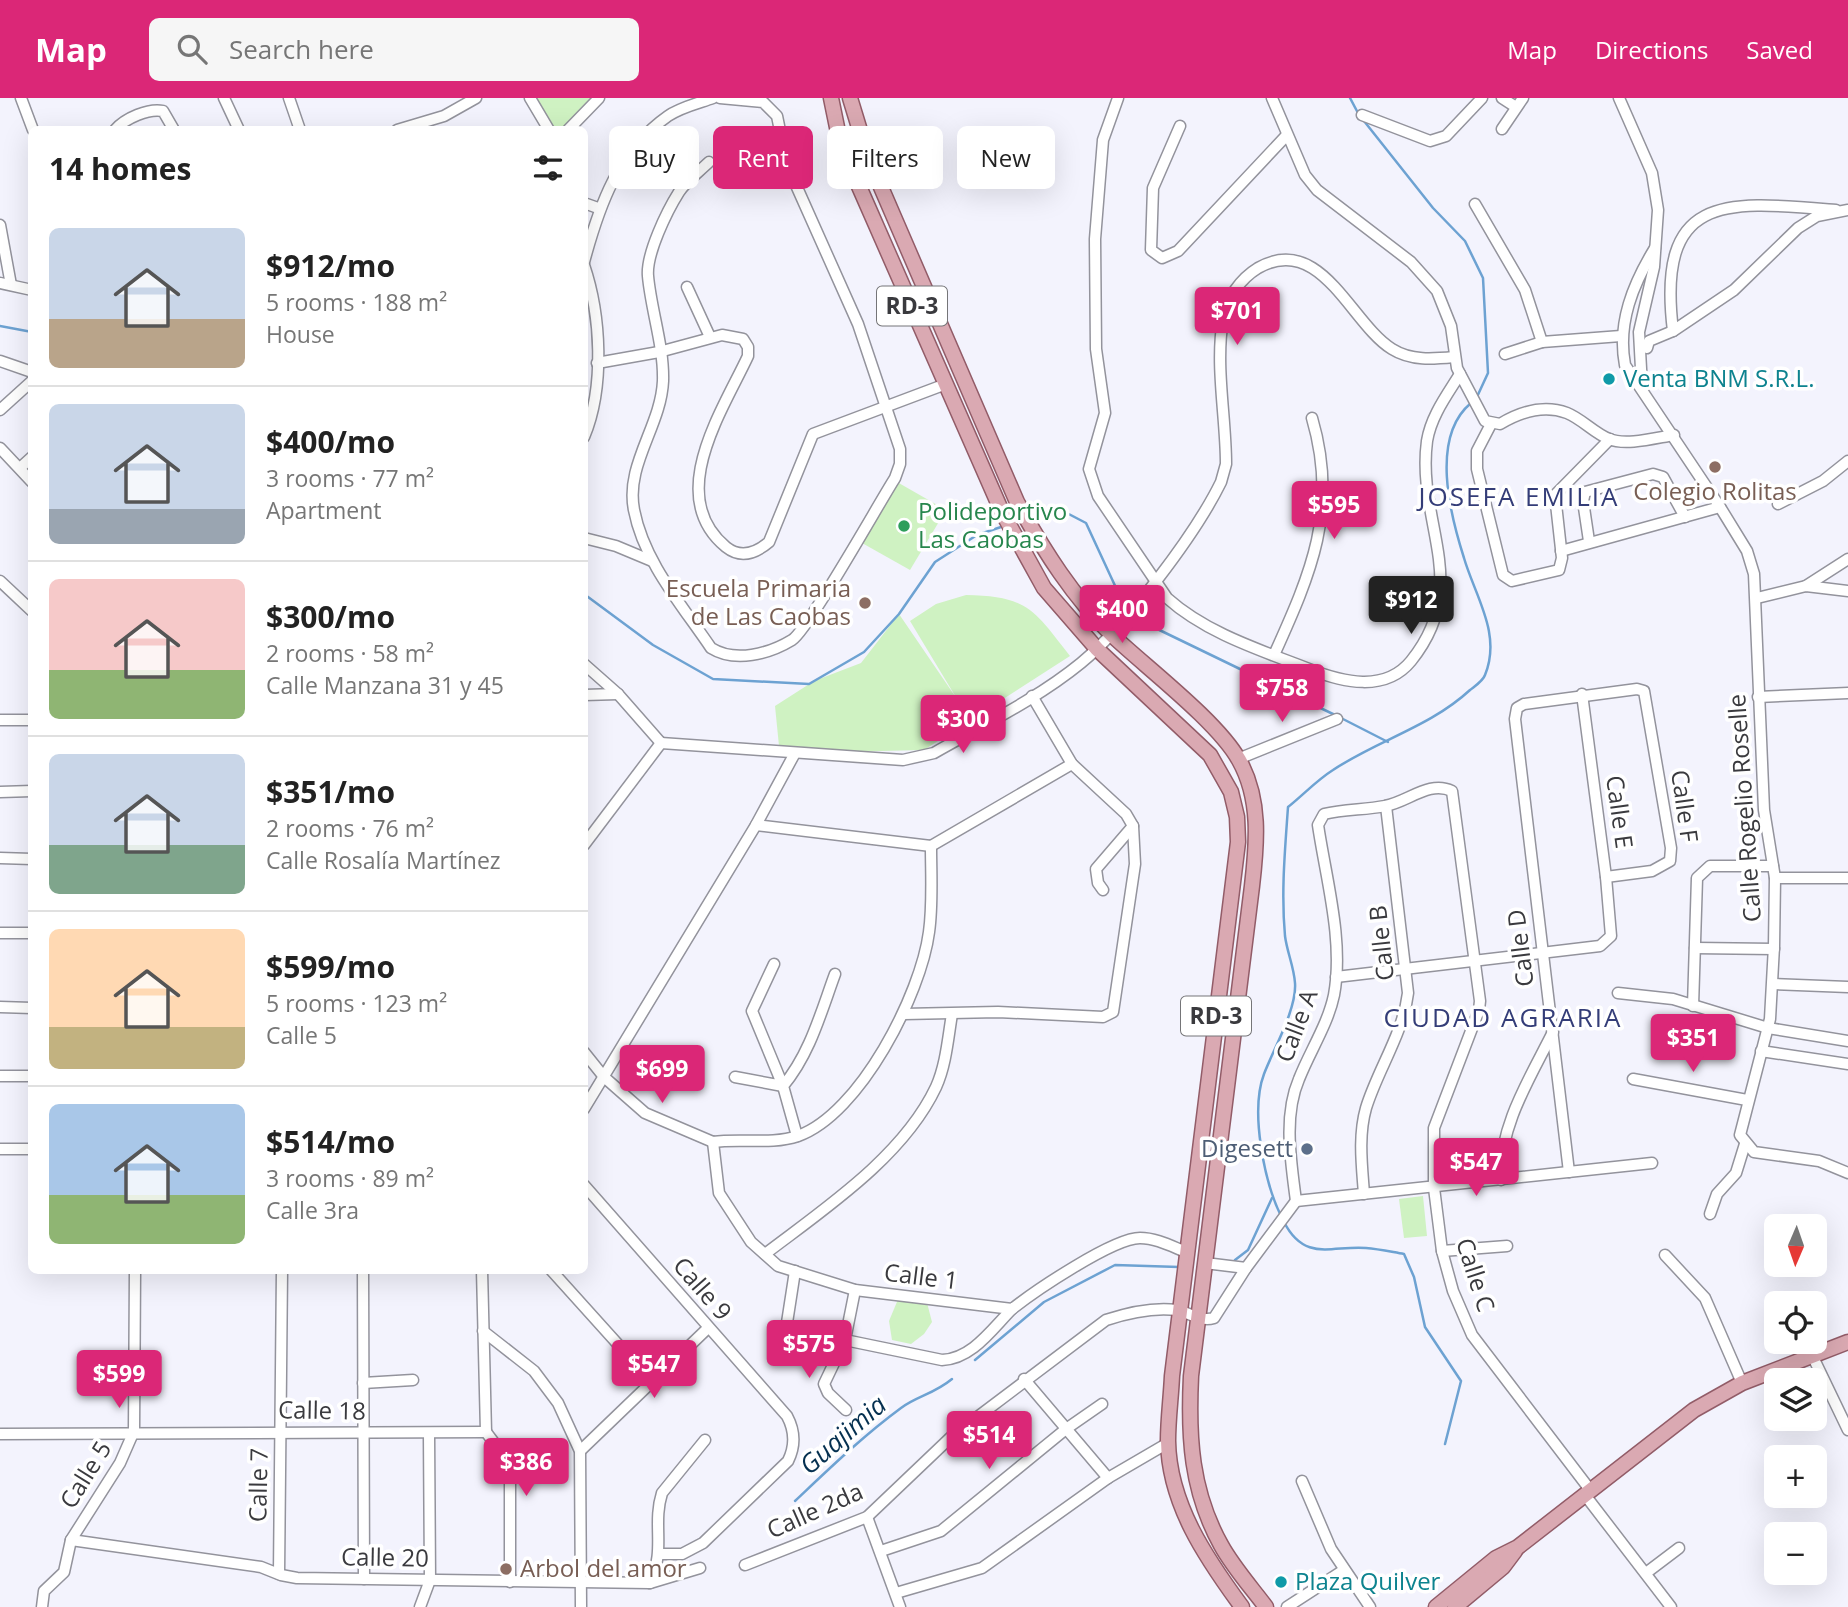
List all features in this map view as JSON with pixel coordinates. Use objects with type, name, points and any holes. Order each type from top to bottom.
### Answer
[{"type":"main road","name":"RD-3","points":[[831,98],[839,137],[853,175],[1002,512],[1044,588],[1097,649],[1210,755],[1231,792],[1237,817],[1236,856],[1186,1252],[1172,1376],[1168,1443],[1179,1503],[1206,1558],[1242,1607]]},
{"type":"main road","name":"RD-3","points":[[850,98],[868,157],[1017,502],[1037,539],[1080,601],[1111,634],[1216,732],[1238,759],[1253,799],[1257,842],[1198,1318],[1188,1423],[1197,1492],[1222,1546],[1266,1607]]},
{"type":"main road","points":[[1436,1607],[1496,1558],[1518,1547],[1693,1410],[1742,1383],[1848,1342]]},
{"type":"main road","points":[[1455,1607],[1503,1567],[1518,1547]]},
{"type":"street","points":[[21,98],[32,126]]},
{"type":"street","points":[[224,98],[237,126]]},
{"type":"street","points":[[289,98],[299,126]]},
{"type":"street","points":[[410,126],[444,116],[476,98]]},
{"type":"street","points":[[530,98],[547,126]]},
{"type":"street","points":[[572,126],[599,98]]},
{"type":"street","points":[[588,248],[598,208],[632,147],[670,115],[713,98]]},
{"type":"street","points":[[709,162],[680,191],[650,253],[648,273],[663,381],[657,415],[635,472],[634,510],[652,561],[711,648],[722,654],[743,657],[794,640],[897,471],[900,449],[858,324],[787,165],[777,116],[763,102],[720,98]]},
{"type":"street","points":[[1118,98],[1104,140],[1096,239],[1096,349],[1105,413],[1089,469],[1098,496],[1167,598],[1181,611],[1221,634],[1333,679],[1361,683],[1390,677],[1398,672],[1427,641],[1439,612],[1442,590],[1430,504],[1427,440],[1438,410],[1460,374]]},
{"type":"street","points":[[1272,98],[1286,136],[1305,175],[1317,190],[1425,274],[1446,308],[1454,357],[1485,421],[1500,424],[1520,411],[1549,410],[1568,413],[1609,439],[1621,441],[1674,435]]},
{"type":"street","points":[[1362,116],[1430,141],[1447,136],[1482,98]]},
{"type":"street","points":[[1502,98],[1520,102],[1502,129]]},
{"type":"street","name":"Calle Rogelio Roselle","points":[[1619,98],[1652,173],[1658,210],[1656,248],[1643,347],[1642,387]]},
{"type":"street","points":[[118,126],[154,109],[163,111],[172,126]]},
{"type":"street","points":[[1180,126],[1153,188],[1151,250],[1163,258],[1178,251],[1286,136]]},
{"type":"street","points":[[588,204],[598,208]]},
{"type":"street","points":[[1475,204],[1525,290],[1542,342]]},
{"type":"street","points":[[1672,332],[1668,294],[1671,271],[1681,240],[1696,220],[1715,209],[1736,205],[1848,210]]},
{"type":"street","points":[[1505,355],[1542,342],[1621,342],[1643,347],[1649,341],[1672,332],[1734,290],[1798,228],[1836,210]]},
{"type":"street","points":[[0,227],[6,284],[28,289]]},
{"type":"street","name":"Calle Rogelio Roselle","points":[[1656,248],[1635,286],[1621,342],[1625,365],[1720,506],[1752,562],[1758,598],[1758,697],[1764,810],[1775,878],[1774,949],[1768,1028],[1740,1126],[1745,1144]]},
{"type":"street","points":[[588,668],[618,694],[662,743],[903,760],[934,753],[1032,696],[1097,649],[1155,580],[1221,482],[1226,464],[1221,339],[1224,316],[1245,276],[1266,264],[1288,261],[1311,266],[1329,279],[1388,347],[1417,358],[1454,357]]},
{"type":"street","points":[[588,276],[595,298],[597,363],[592,413],[588,424]]},
{"type":"street","points":[[687,287],[710,337]]},
{"type":"street","points":[[597,363],[659,352],[710,337],[732,334],[743,339],[748,347],[748,356],[702,457],[698,479],[700,504],[713,533],[728,549],[742,554],[758,551],[769,542],[813,434],[884,404],[946,383]]},
{"type":"street","points":[[0,361],[28,371]]},
{"type":"street","points":[[0,410],[28,385]]},
{"type":"street","points":[[1274,655],[1306,579],[1322,523],[1322,465],[1312,418]]},
{"type":"street","points":[[1492,424],[1477,451],[1477,468],[1503,575],[1512,581],[1554,572],[1562,565],[1555,495],[1609,439]]},
{"type":"street","points":[[0,448],[28,477]]},
{"type":"street","points":[[20,468],[28,461]]},
{"type":"street","points":[[1778,504],[1823,481],[1848,461]]},
{"type":"street","points":[[1589,541],[1583,501],[1585,492],[1653,474],[1663,477],[1685,517]]},
{"type":"street","points":[[1561,551],[1720,506]]},
{"type":"street","points":[[588,539],[616,546],[652,561]]},
{"type":"street","points":[[1758,598],[1806,586],[1848,559]]},
{"type":"street","points":[[0,581],[28,607]]},
{"type":"street","points":[[1806,586],[1848,591]]},
{"type":"street","name":"Calle F","points":[[1582,694],[1637,689],[1644,691],[1671,848],[1670,861],[1652,871],[1606,877]]},
{"type":"street","points":[[1758,697],[1848,693]]},
{"type":"street","points":[[588,695],[618,694]]},
{"type":"street","name":"Calle D","points":[[1569,1172],[1515,719],[1517,708],[1524,704],[1582,694]]},
{"type":"street","name":"Calle E","points":[[1543,953],[1600,946],[1611,936],[1582,694]]},
{"type":"street","points":[[904,1014],[998,1012],[1103,1017],[1113,1012],[1135,864],[1133,826],[1126,814],[1072,764],[1032,696]]},
{"type":"street","points":[[1238,759],[1337,719]]},
{"type":"street","points":[[0,720],[28,720]]},
{"type":"street","points":[[589,831],[662,743]]},
{"type":"street","points":[[588,1103],[756,825],[795,753]]},
{"type":"street","points":[[756,825],[931,846],[1072,764]]},
{"type":"street","name":"Calle C","points":[[1386,806],[1433,787],[1452,791],[1479,1010],[1434,1128],[1434,1188],[1442,1251],[1453,1292],[1472,1335],[1671,1607]]},
{"type":"street","points":[[0,792],[28,791]]},
{"type":"street","name":"Calle A","points":[[1293,1205],[1290,1118],[1293,1098],[1333,997],[1336,977],[1334,938],[1318,825],[1324,814],[1386,806]]},
{"type":"street","name":"Calle B","points":[[1364,1194],[1361,1137],[1365,1110],[1406,1012],[1406,967],[1386,806]]},
{"type":"street","points":[[1103,890],[1098,883],[1096,869],[1133,826]]},
{"type":"street","points":[[588,1057],[604,1077],[660,1122],[690,1130],[713,1142],[739,1139],[782,1140],[797,1136],[824,1122],[847,1101],[904,1014],[929,933],[931,846]]},
{"type":"street","points":[[0,858],[28,859]]},
{"type":"street","points":[[1693,1006],[1697,878],[1701,871],[1710,866],[1773,866]]},
{"type":"street","points":[[1775,878],[1848,878]]},
{"type":"street","points":[[0,933],[28,933]]},
{"type":"street","points":[[1695,948],[1774,949]]},
{"type":"street","points":[[1336,977],[1543,953]]},
{"type":"street","points":[[774,964],[752,1011],[783,1086],[797,1136]]},
{"type":"street","points":[[783,1086],[797,1069],[807,1050],[835,974]]},
{"type":"street","points":[[1773,984],[1848,987]]},
{"type":"street","points":[[1618,993],[1657,996],[1768,1028],[1848,1041]]},
{"type":"street","points":[[0,1007],[28,1008]]},
{"type":"street","points":[[765,1254],[824,1211],[878,1163],[904,1134],[935,1090],[942,1073],[953,1014]]},
{"type":"street","points":[[1501,1180],[1503,1145],[1523,1093],[1553,1032]]},
{"type":"street","points":[[1761,1051],[1848,1064]]},
{"type":"street","points":[[0,1076],[28,1076]]},
{"type":"street","points":[[735,1077],[783,1086]]},
{"type":"street","points":[[1633,1079],[1747,1100]]},
{"type":"street","name":"Calle 1","points":[[713,1142],[719,1193],[751,1242],[778,1266],[855,1290],[1012,1309]]},
{"type":"street","points":[[1710,1214],[1717,1194],[1736,1173],[1745,1144],[1762,1154],[1819,1161],[1848,1173]]},
{"type":"street","points":[[0,1149],[28,1149]]},
{"type":"street","points":[[1108,1478],[1024,1380],[1106,1320],[1125,1314],[1180,1311],[1198,1318],[1214,1318],[1246,1268],[1293,1205],[1364,1194],[1652,1163]]},
{"type":"street","name":"Calle 9","points":[[588,1190],[787,1416],[792,1425],[794,1449],[788,1461],[698,1545],[682,1553],[660,1553]]},
{"type":"street","points":[[845,1340],[942,1360],[954,1360],[974,1348],[1012,1309],[1063,1274],[1126,1241],[1148,1239],[1186,1252]]},
{"type":"street","points":[[1442,1251],[1507,1246]]},
{"type":"street","points":[[1665,1255],[1705,1298],[1742,1383]]},
{"type":"street","points":[[1205,1264],[1246,1268]]},
{"type":"street","points":[[784,1342],[795,1271]]},
{"type":"street","name":"Calle 5","points":[[42,1607],[44,1591],[64,1572],[71,1540],[120,1463],[134,1431],[135,1274]]},
{"type":"street","name":"Calle 7","points":[[279,1574],[282,1274]]},
{"type":"street","points":[[363,1274],[364,1579]]},
{"type":"street","points":[[482,1274],[486,1432],[501,1452],[510,1480],[510,1582]]},
{"type":"street","points":[[555,1274],[651,1381]]},
{"type":"street","points":[[846,1410],[828,1393],[824,1384],[845,1340],[855,1290]]},
{"type":"street","points":[[580,1451],[708,1328]]},
{"type":"street","points":[[483,1331],[534,1371],[558,1403],[580,1451],[581,1607]]},
{"type":"street","points":[[1812,1355],[1848,1430]]},
{"type":"street","points":[[363,1383],[413,1380]]},
{"type":"street","name":"Calle 2da","points":[[745,1565],[867,1517],[951,1437],[1024,1380]]},
{"type":"street","points":[[881,1550],[941,1531],[1066,1429],[1102,1404]]},
{"type":"street","name":"Calle 18","points":[[0,1434],[134,1431],[429,1434],[486,1432]]},
{"type":"street","points":[[420,1607],[430,1580],[429,1434]]},
{"type":"street","points":[[650,1583],[660,1553],[659,1503],[662,1493],[705,1440]]},
{"type":"street","points":[[896,1593],[982,1568],[1108,1478],[1168,1443]]},
{"type":"street","points":[[1302,1481],[1319,1526],[1344,1570],[1370,1607]]},
{"type":"street","points":[[867,1517],[900,1607]]},
{"type":"street","name":"Calle 20","points":[[71,1540],[261,1567],[279,1574],[364,1579],[650,1583],[700,1568]]},
{"type":"street","points":[[1646,1573],[1679,1548]]},
{"type":"street","points":[[1287,1607],[1344,1570]]},
{"type":"green space","points":[[534,98],[594,98],[565,126],[551,126]]},
{"type":"green space","name":"Polideportivo Las Caobas","points":[[897,482],[946,510],[910,570],[862,543]]},
{"type":"green space","points":[[966,595],[1003,598],[1028,609],[1047,627],[1070,656],[924,750],[795,753],[779,746],[775,706],[814,681],[861,663],[899,614],[957,699],[910,621],[936,604]]},
{"type":"green space","points":[[1423,1196],[1427,1236],[1404,1238],[1399,1199]]},
{"type":"green space","points":[[899,1297],[926,1299],[932,1322],[924,1334],[911,1344],[892,1340],[889,1321]]},
{"type":"waterway","points":[[1350,98],[1358,113]]},
{"type":"waterway","points":[[1364,121],[1433,208],[1465,241],[1483,278],[1488,373],[1476,399]]},
{"type":"waterway","points":[[0,326],[28,331]]},
{"type":"waterway","points":[[1281,1216],[1264,1165],[1258,1107],[1264,1074],[1295,993],[1284,920],[1288,807],[1350,759],[1438,714],[1479,683],[1485,675],[1489,660],[1489,630],[1453,520],[1447,477],[1451,435],[1458,418],[1471,403]]},
{"type":"waterway","points":[[1030,518],[1059,509],[1086,523],[1117,590],[1132,607]]},
{"type":"waterway","points":[[588,597],[653,645],[713,679],[809,684],[864,652],[899,614],[935,562],[977,535],[1004,526]]},
{"type":"waterway","points":[[1137,612],[1147,624],[1335,715]]},
{"type":"waterway","points":[[1341,718],[1388,742]]},
{"type":"waterway","name":"Guajimia","points":[[1235,1260],[1248,1250],[1272,1198]]},
{"type":"waterway","points":[[1284,1222],[1292,1235],[1310,1247],[1366,1248],[1404,1254],[1414,1277],[1425,1327],[1461,1381],[1445,1444]]},
{"type":"waterway","name":"Guajimia","points":[[975,1360],[1044,1302],[1115,1265],[1179,1267]]},
{"type":"waterway","name":"Guajimia","points":[[795,1501],[887,1419],[907,1404],[952,1379]]},
{"type":"place","name":"Venta BNM S.R.L.","points":[[1609,379]]},
{"type":"place","name":"Colegio Rolitas","points":[[1715,467]]},
{"type":"place","name":"Polideportivo Las Caobas","points":[[904,526]]},
{"type":"place","name":"Escuela Primaria de Las Caobas","points":[[865,603]]},
{"type":"place","name":"Digesett","points":[[1307,1149]]},
{"type":"place","name":"Arbol del amor","points":[[506,1569]]},
{"type":"place","name":"Plaza Quilver","points":[[1281,1582]]},
{"type":"district","name":"JOSEFA EMILIA","points":[[1519,497]]},
{"type":"district","name":"CIUDAD AGRARIA","points":[[1503,1018]]}]
